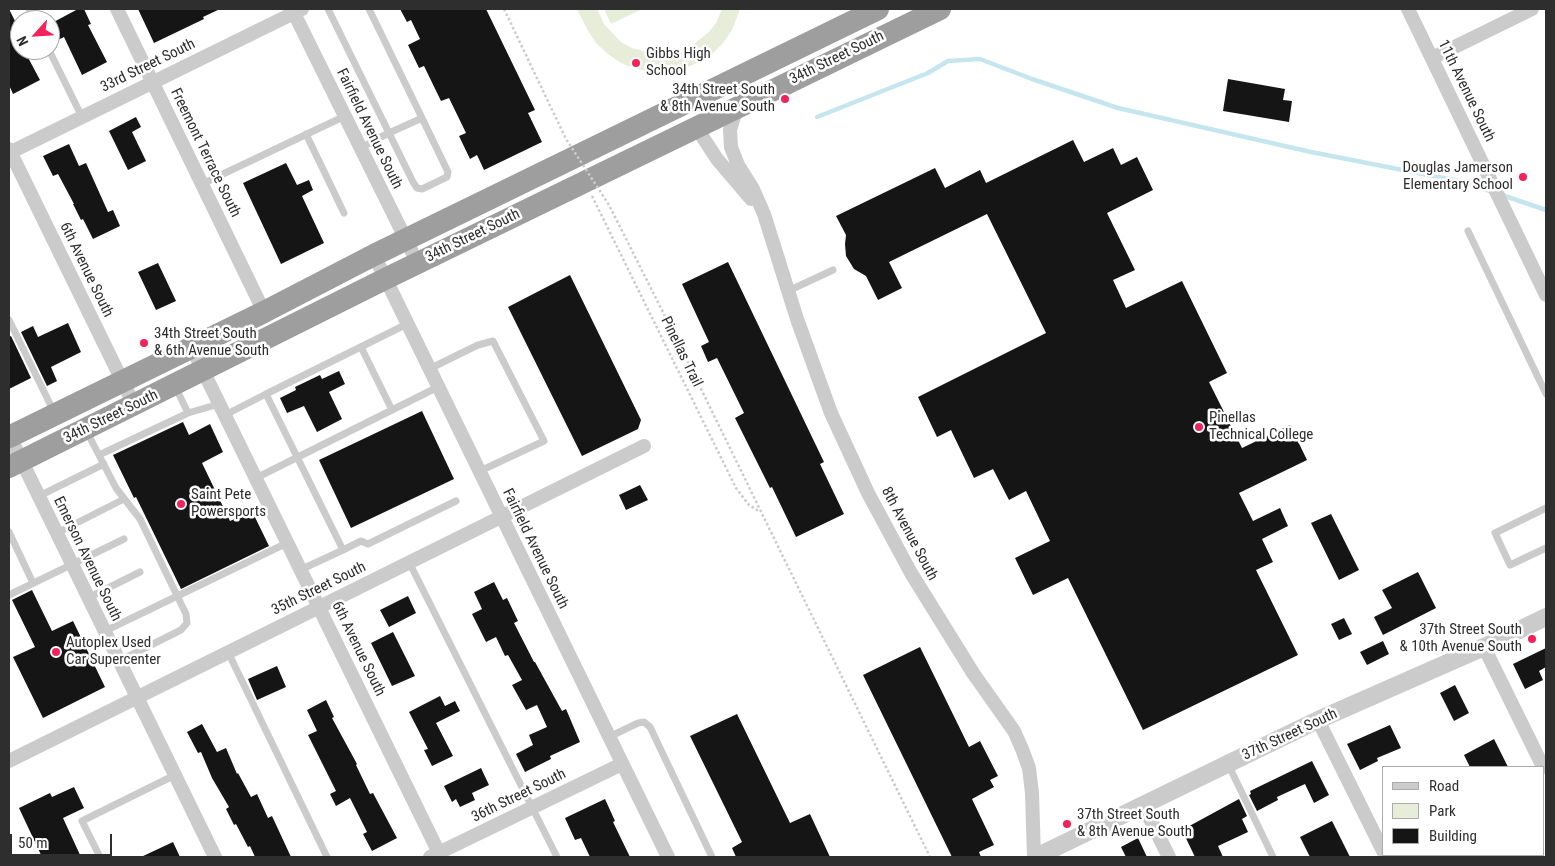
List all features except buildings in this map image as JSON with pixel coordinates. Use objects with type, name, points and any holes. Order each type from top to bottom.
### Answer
[{"type":"highway","name":"34th Street South","points":[[9,437],[192,348],[406,239],[737,76],[878,9]]},
{"type":"highway","name":"34th Street South","points":[[15,464],[386,279],[940,9]]},
{"type":"highway","points":[[696,127],[737,76]]},
{"type":"street","name":"Freemont Terrace South","points":[[117,9],[264,312]]},
{"type":"street","name":"11th Avenue South","points":[[1408,9],[1546,295]]},
{"type":"street","points":[[1432,58],[1532,9]]},
{"type":"street","name":"33rd Street South","points":[[9,151],[82,117],[296,10]]},
{"type":"street","name":"Fairfield Avenue South","points":[[296,10],[360,148],[418,264]]},
{"type":"street","name":"8th Avenue South","points":[[737,107],[730,130],[731,147],[764,214],[788,291],[831,413],[868,493],[911,573],[973,673],[1014,731],[1022,749],[1028,768],[1032,793],[1035,857]]},
{"type":"street","name":"8th Avenue South","points":[[696,127],[717,159],[764,214]]},
{"type":"street","name":"6th Avenue South","points":[[9,151],[134,405]]},
{"type":"street","name":"Fairfield Avenue South","points":[[374,255],[668,857]]},
{"type":"street","name":"6th Avenue South","points":[[192,348],[319,607],[437,856]]},
{"type":"street","name":"Emerson Avenue South","points":[[9,437],[15,464],[39,496],[215,857]]},
{"type":"street","name":"35th Street South","points":[[9,761],[644,446]]},
{"type":"street","name":"37th Street South","points":[[1035,857],[1060,849],[1143,805],[1318,720],[1546,618]]},
{"type":"street","points":[[1484,647],[1542,766]]},
{"type":"street","points":[[1318,720],[1382,849]]},
{"type":"street","name":"36th Street South","points":[[437,856],[622,764]]},
{"type":"street","points":[[1143,805],[1169,857]]},
{"type":"lane","points":[[328,9],[417,188],[422,189],[443,180],[447,177],[448,172],[369,9]]},
{"type":"lane","points":[[54,60],[82,117]]},
{"type":"lane","points":[[202,184],[345,116]]},
{"type":"lane","points":[[360,148],[422,118]]},
{"type":"lane","points":[[306,134],[344,212]]},
{"type":"lane","points":[[1468,231],[1546,394]]},
{"type":"lane","points":[[788,291],[833,270]]},
{"type":"lane","points":[[9,320],[56,414]]},
{"type":"lane","points":[[99,456],[188,413],[222,409],[266,394],[407,324]]},
{"type":"lane","points":[[429,369],[478,345],[493,341],[544,441],[480,471]]},
{"type":"lane","points":[[362,346],[392,410]]},
{"type":"lane","points":[[175,385],[188,413]]},
{"type":"lane","points":[[256,478],[438,387]]},
{"type":"lane","points":[[266,394],[343,550]]},
{"type":"lane","points":[[85,429],[124,499],[140,519],[186,614],[187,623],[181,630],[119,661]]},
{"type":"lane","points":[[39,496],[104,464]]},
{"type":"lane","points":[[56,533],[124,499]]},
{"type":"lane","points":[[300,570],[361,541],[368,544],[456,501]]},
{"type":"lane","points":[[1546,508],[1495,533],[1510,565],[1546,548]]},
{"type":"lane","points":[[9,532],[33,583]]},
{"type":"lane","points":[[9,595],[124,539]]},
{"type":"lane","points":[[104,631],[287,543]]},
{"type":"lane","points":[[409,562],[557,857]]},
{"type":"lane","points":[[88,598],[140,572]]},
{"type":"lane","points":[[228,652],[327,857]]},
{"type":"lane","points":[[609,736],[638,722],[644,722],[650,727],[712,857]]},
{"type":"lane","points":[[1228,764],[1273,857]]},
{"type":"lane","points":[[100,857],[82,821],[175,775]]},
{"type":"path","points":[[504,9],[566,139],[609,205],[930,857]]},
{"type":"path","name":"Pinellas Trail","points":[[590,193],[736,488],[749,505],[762,514]]},
{"type":"green space","points":[[577,9],[597,9],[604,24],[621,42],[632,48],[655,54],[679,52],[690,47],[709,32],[716,23],[722,9],[740,9],[732,30],[712,54],[685,68],[669,72],[652,72],[621,63],[608,54],[596,43]]},
{"type":"green space","points":[[604,9],[642,9],[611,24]]},
{"type":"waterway","points":[[817,117],[928,73],[948,61],[980,59],[1118,108],[1311,152],[1464,182],[1493,192]]},
{"type":"waterway","points":[[1502,195],[1546,210]]},
{"type":"place","name":"Gibbs High School","points":[[636,63]]},
{"type":"place","name":"34th Street South & 8th Avenue South","points":[[785,99]]},
{"type":"place","name":"Douglas Jamerson Elementary School","points":[[1523,177]]},
{"type":"place","name":"34th Street South & 6th Avenue South","points":[[144,343]]},
{"type":"place","name":"Pinellas Technical College","points":[[1199,427]]},
{"type":"place","name":"Saint Pete Powersports","points":[[181,504]]},
{"type":"place","name":"37th Street South & 10th Avenue South","points":[[1532,639]]},
{"type":"place","name":"Autoplex Used Car Supercenter","points":[[56,652]]},
{"type":"place","name":"37th Street South & 8th Avenue South","points":[[1067,824]]}]
